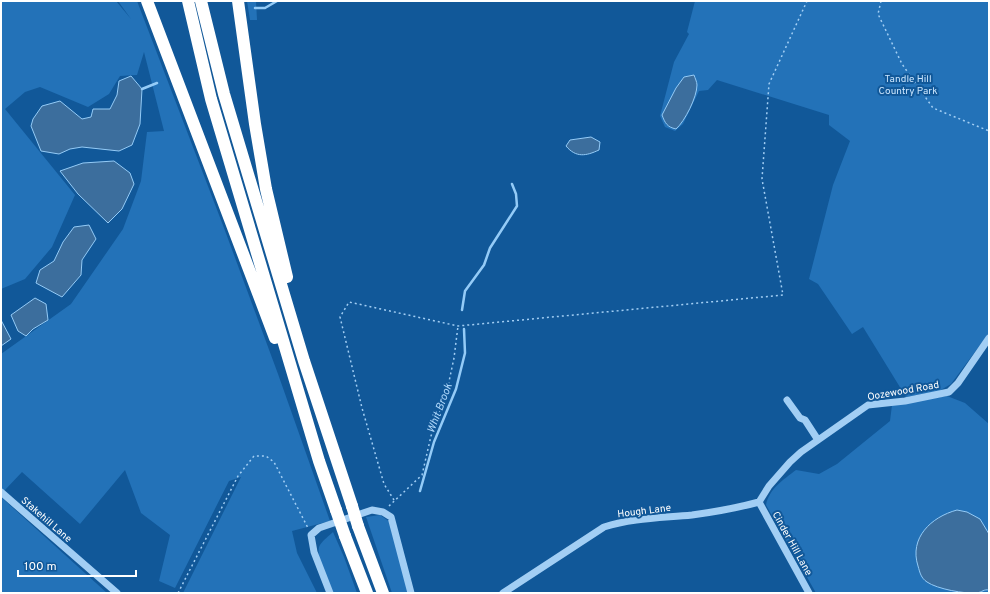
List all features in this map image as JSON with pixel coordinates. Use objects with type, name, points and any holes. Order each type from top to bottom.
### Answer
[{"type":"highway","points":[[147,1],[248,265],[345,536],[367,593]]},
{"type":"highway","points":[[188,1],[211,99],[319,461]]},
{"type":"highway","points":[[201,1],[224,94],[324,425],[358,526],[383,593]]},
{"type":"highway","points":[[238,1],[255,124],[266,189],[324,425]]},
{"type":"street","name":"Oozewood Road","points":[[759,502],[769,486],[790,462],[818,440],[868,405],[905,401],[949,392],[958,383],[989,338]]},
{"type":"street","points":[[787,400],[796,414],[805,420],[818,440]]},
{"type":"street","name":"Stakehill Lane","points":[[1,492],[117,593]]},
{"type":"street","name":"Hough Lane","points":[[503,593],[604,527],[622,522],[738,508],[759,502]]},
{"type":"street","name":"Cinder Hill Lane","points":[[759,502],[809,593]]},
{"type":"street","points":[[330,593],[314,552],[311,536],[319,528],[372,510],[384,512],[392,517],[411,593]]},
{"type":"path","points":[[394,500],[384,484],[362,408],[340,317],[349,302],[458,326],[783,295],[762,179],[769,84],[807,1]]},
{"type":"path","points":[[881,1],[878,14],[902,64],[933,108],[989,131]]},
{"type":"path","points":[[384,512],[394,500],[422,475],[431,436],[447,391],[454,358],[458,326]]},
{"type":"path","points":[[178,593],[238,476],[254,456],[266,456],[274,462],[311,536]]},
{"type":"green space","points":[[1,1],[116,1],[131,19],[118,1],[137,1],[224,228],[330,521],[292,531],[297,553],[317,593],[183,593],[241,477],[229,481],[175,588],[159,581],[170,535],[141,513],[125,470],[80,524],[22,472],[4,491],[1,489],[1,354],[71,304],[123,229],[141,181],[147,132],[164,131],[144,52],[137,75],[120,76],[109,94],[88,107],[40,87],[25,92],[5,109],[75,195],[52,247],[25,279],[1,289]]},
{"type":"green space","points":[[247,1],[256,1],[257,20],[250,20]]},
{"type":"green space","name":"Tandle Hill Country Park","points":[[695,1],[989,1],[989,333],[951,384],[939,391],[906,397],[863,327],[852,334],[818,284],[809,279],[833,185],[850,141],[829,125],[829,115],[717,80],[708,90],[699,91],[683,124],[675,131],[665,127],[660,116],[674,62],[689,34],[687,32]]},
{"type":"green space","points":[[947,396],[965,403],[989,424],[989,593],[816,593],[766,505],[770,494],[777,485],[796,470],[819,474],[837,464],[890,421],[892,405]]},
{"type":"green space","points":[[1,497],[107,593],[1,593]]},
{"type":"green space","points":[[380,515],[390,522],[408,593],[392,593],[366,517]]},
{"type":"green space","points":[[333,532],[357,593],[332,593],[325,576],[320,562],[319,549],[321,543]]},
{"type":"shaded area","points":[[694,75],[697,84],[695,96],[690,108],[676,129],[670,127],[665,122],[662,115],[676,88],[684,77]]},
{"type":"shaded area","points":[[131,76],[142,89],[140,124],[132,145],[119,151],[82,147],[70,149],[59,154],[41,151],[31,126],[33,119],[42,106],[60,101],[82,119],[91,117],[93,109],[110,109],[117,95],[119,81]]},
{"type":"shaded area","points":[[591,137],[600,142],[599,150],[590,154],[581,155],[574,153],[566,146],[570,140]]},
{"type":"shaded area","points":[[114,161],[130,173],[134,184],[122,209],[108,223],[78,194],[60,171],[83,163]]},
{"type":"shaded area","points":[[89,225],[96,239],[82,260],[81,275],[62,297],[36,283],[40,270],[54,261],[63,242],[74,227]]},
{"type":"shaded area","points":[[35,298],[46,304],[48,320],[33,329],[26,336],[18,331],[11,315]]},
{"type":"shaded area","points":[[1,320],[11,339],[1,346]]},
{"type":"shaded area","points":[[957,510],[967,512],[980,519],[989,534],[989,590],[972,593],[944,589],[927,582],[923,579],[920,573],[916,556],[917,546],[924,530],[931,523],[947,513]]},
{"type":"waterway","points":[[255,8],[265,8],[277,1]]},
{"type":"waterway","points":[[142,89],[157,83]]},
{"type":"waterway","name":"Whit Brook","points":[[462,310],[465,291],[484,265],[490,248],[517,206],[516,194],[512,184]]},
{"type":"waterway","name":"Whit Brook","points":[[420,491],[434,442],[456,389],[465,353],[464,329]]}]
